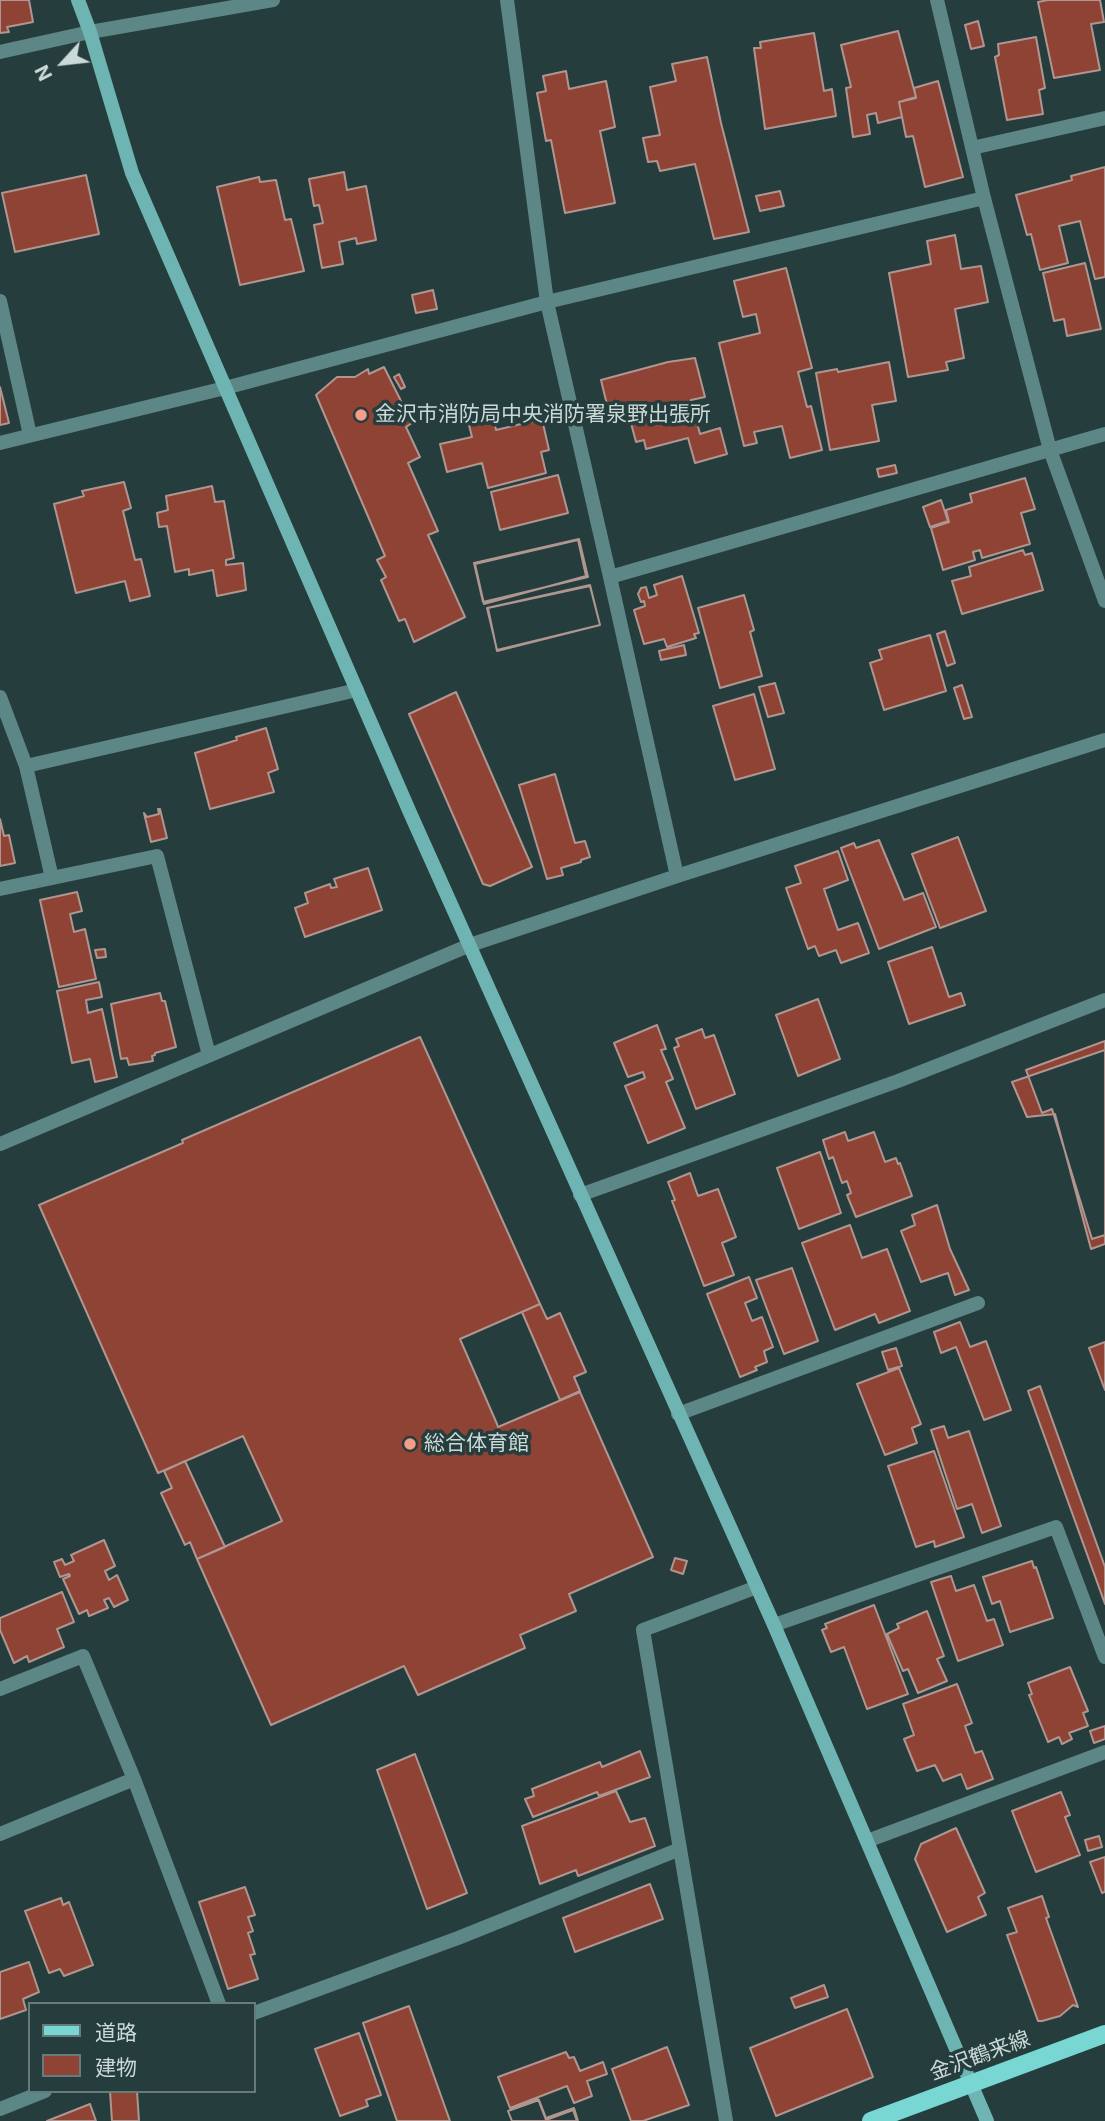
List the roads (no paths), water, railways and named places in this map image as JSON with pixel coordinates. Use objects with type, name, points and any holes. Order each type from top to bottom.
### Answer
[{"type":"main road","name":"金沢鶴来線","points":[[871,2121],[1105,2034]]},
{"type":"street","points":[[78,0],[132,173],[356,690],[774,1625],[987,2121]]},
{"type":"street","points":[[0,52],[90,32],[273,0]]},
{"type":"street","points":[[507,0],[547,302],[677,876]]},
{"type":"street","points":[[937,0],[984,198],[1051,450],[1105,601]]},
{"type":"street","points":[[972,148],[1105,118]]},
{"type":"street","points":[[0,443],[225,388],[547,302],[984,198]]},
{"type":"street","points":[[0,301],[30,435]]},
{"type":"street","points":[[610,578],[1105,434]]},
{"type":"street","points":[[26,766],[356,690]]},
{"type":"street","points":[[0,697],[26,766],[52,878]]},
{"type":"street","points":[[0,1144],[470,945],[1105,740]]},
{"type":"street","points":[[0,888],[156,856],[209,1055]]},
{"type":"street","points":[[580,1195],[898,1081],[1105,1000]]},
{"type":"street","points":[[678,1414],[978,1303]]},
{"type":"street","points":[[774,1625],[1056,1527],[1105,1657]]},
{"type":"street","points":[[726,2121],[643,1630],[757,1587]]},
{"type":"street","points":[[0,1689],[83,1656],[134,1779],[218,2002]]},
{"type":"street","points":[[867,1841],[1105,1752]]},
{"type":"street","points":[[0,1834],[134,1779]]},
{"type":"street","points":[[256,2012],[458,1938],[680,1849]]},
{"type":"street","points":[[0,2109],[40,2093]]},
{"type":"place","name":"金沢市消防局中央消防署泉野出張所","points":[[361,415]]},
{"type":"place","name":"総合体育館","points":[[410,1444]]}]
